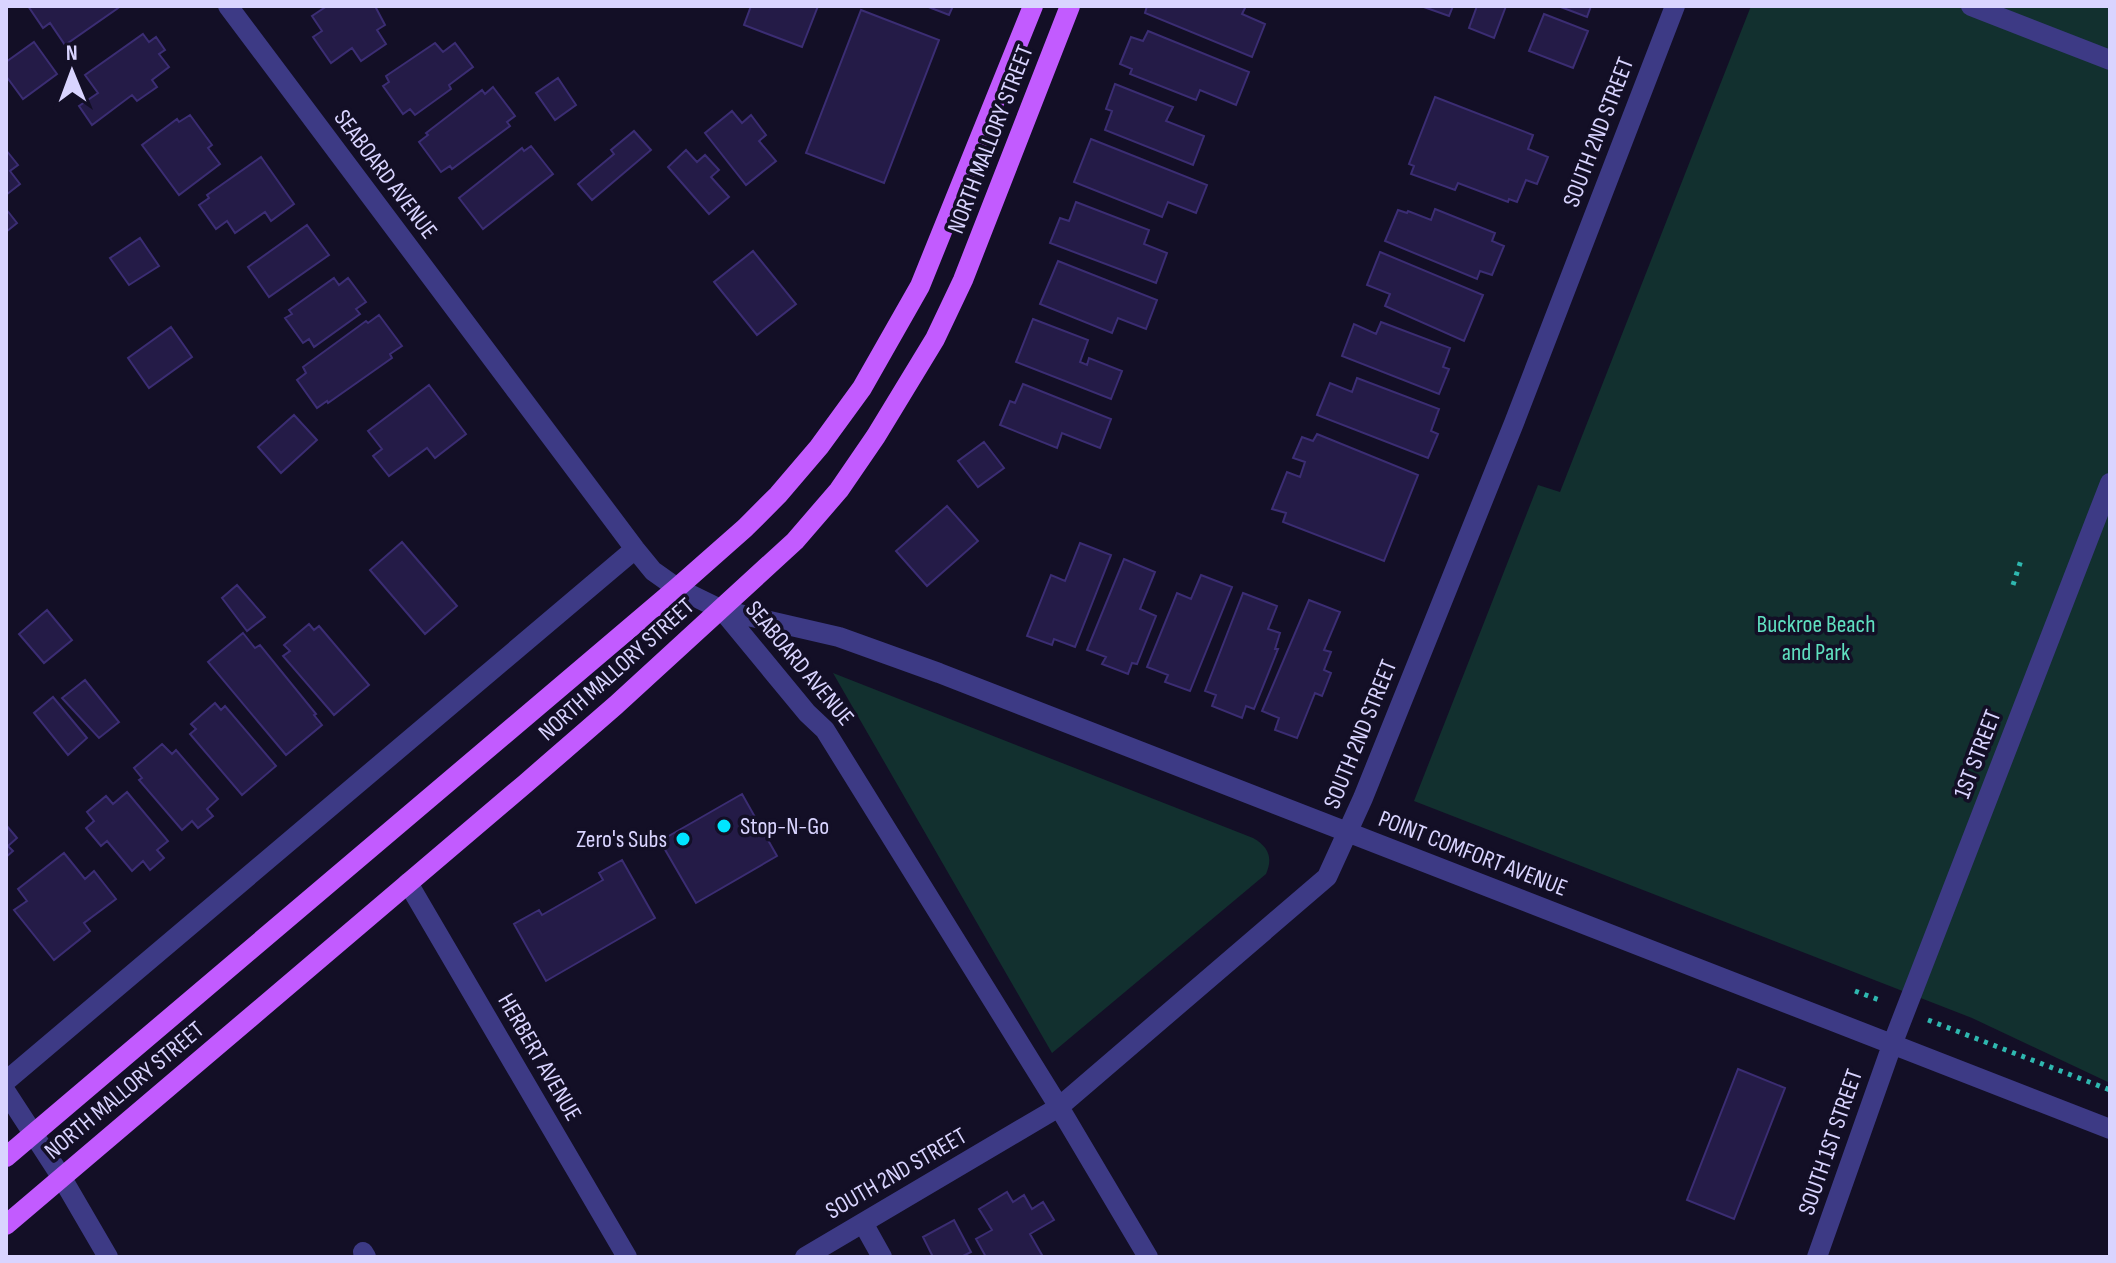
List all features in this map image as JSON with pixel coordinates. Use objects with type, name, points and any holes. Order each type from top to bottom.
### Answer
[{"type":"main road","name":"NORTH MALLORY STREET","points":[[6,1157],[677,588],[778,495],[819,447],[862,388],[920,286],[1033,6]]},
{"type":"main road","name":"NORTH MALLORY STREET","points":[[6,1225],[605,715],[795,541],[839,490],[935,339],[963,280],[1070,6]]},
{"type":"street","name":"SEABOARD AVENUE","points":[[228,6],[653,571],[677,588],[722,610],[807,713],[825,730],[1059,1107],[1148,1257]]},
{"type":"street","name":"SOUTH 2ND STREET","points":[[805,1257],[1059,1107],[1327,877],[1514,423],[1675,6]]},
{"type":"street","points":[[1971,6],[2110,60]]},
{"type":"street","name":"1ST STREET","points":[[1892,1045],[2110,483]]},
{"type":"street","points":[[6,1081],[635,549]]},
{"type":"street","name":"POINT COMFORT AVENUE","points":[[722,610],[839,637],[2110,1129]]},
{"type":"street","name":"HERBERT AVENUE","points":[[408,883],[627,1257]]},
{"type":"street","name":"SOUTH 1ST STREET","points":[[1817,1257],[1892,1045]]},
{"type":"street","points":[[6,1092],[62,1178],[108,1257]]},
{"type":"street","points":[[863,1223],[882,1257]]},
{"type":"path","points":[[2013,585],[2022,557]]},
{"type":"path","points":[[1855,991],[2110,1090]]},
{"type":"green space","name":"Buckroe Beach and Park","points":[[1751,6],[2110,6],[2110,1083],[1972,1018],[1414,801],[1538,485],[1560,492]]},
{"type":"green space","points":[[833,673],[1253,838],[1268,853],[1266,874],[1052,1053]]},
{"type":"building","points":[[28,6],[121,6],[65,45],[50,23],[43,28]]},
{"type":"building","points":[[327,6],[375,6],[385,25],[377,30],[386,44],[361,61],[352,48],[331,63],[313,37],[322,31],[312,16]]},
{"type":"building","points":[[751,6],[818,6],[802,47],[744,25]]},
{"type":"building","points":[[926,6],[953,6],[949,15]]},
{"type":"building","points":[[1147,6],[1246,6],[1242,14],[1265,24],[1252,57],[1145,13]]},
{"type":"building","points":[[1421,6],[1453,6],[1449,16]]},
{"type":"building","points":[[1477,6],[1506,6],[1494,38],[1469,28]]},
{"type":"building","points":[[1558,6],[1591,6],[1587,17]]},
{"type":"building","points":[[861,10],[939,40],[884,183],[806,153]]},
{"type":"building","points":[[1544,14],[1588,31],[1573,68],[1529,51]]},
{"type":"building","points":[[1148,31],[1249,72],[1236,105],[1200,90],[1196,100],[1130,74],[1132,69],[1120,64],[1131,37],[1143,41]]},
{"type":"building","points":[[143,34],[149,42],[156,37],[165,50],[159,54],[169,67],[152,80],[157,87],[137,101],[132,95],[92,125],[79,106],[98,93],[85,75]]},
{"type":"building","points":[[34,42],[57,74],[23,99],[6,76],[6,62]]},
{"type":"building","points":[[435,43],[443,52],[455,43],[473,67],[449,85],[451,89],[415,115],[410,109],[403,114],[383,86],[389,82],[386,76]]},
{"type":"building","points":[[558,78],[576,105],[555,120],[536,93]]},
{"type":"building","points":[[1115,84],[1173,107],[1166,121],[1204,136],[1193,165],[1105,130],[1112,111],[1106,109]]},
{"type":"building","points":[[493,87],[515,116],[507,122],[510,126],[452,169],[450,166],[441,172],[419,142],[428,135],[426,133],[482,90],[485,94]]},
{"type":"building","points":[[1435,97],[1533,135],[1528,149],[1548,157],[1537,184],[1526,180],[1517,202],[1509,199],[1508,202],[1458,183],[1455,190],[1411,174],[1414,166],[1409,164]]},
{"type":"building","points":[[732,111],[742,123],[751,115],[766,135],[759,141],[776,161],[746,185],[705,133]]},
{"type":"building","points":[[190,115],[212,145],[208,148],[220,164],[179,195],[142,145],[177,119],[179,122]]},
{"type":"building","points":[[634,131],[651,150],[592,200],[578,184],[614,154],[611,150]]},
{"type":"building","points":[[1091,139],[1207,185],[1196,213],[1168,202],[1162,217],[1074,182]]},
{"type":"building","points":[[531,146],[553,174],[483,229],[459,198],[522,148],[524,151]]},
{"type":"building","points":[[6,150],[18,165],[10,171],[20,184],[6,195]]},
{"type":"building","points":[[686,150],[697,162],[705,155],[719,170],[711,177],[729,197],[709,214],[668,167]]},
{"type":"building","points":[[261,157],[294,204],[271,221],[265,212],[235,233],[227,221],[216,229],[199,205],[209,198],[207,195]]},
{"type":"building","points":[[1076,202],[1149,230],[1144,244],[1167,253],[1156,283],[1050,243],[1060,218],[1069,221]]},
{"type":"building","points":[[6,209],[17,223],[6,232]]},
{"type":"building","points":[[1435,209],[1495,233],[1492,241],[1504,246],[1492,275],[1480,271],[1477,279],[1385,241],[1398,210],[1431,220]]},
{"type":"building","points":[[307,225],[329,255],[269,297],[248,267]]},
{"type":"building","points":[[140,238],[159,266],[129,285],[110,258]]},
{"type":"building","points":[[753,251],[796,304],[757,335],[714,282]]},
{"type":"building","points":[[1380,252],[1483,295],[1464,341],[1385,306],[1390,294],[1367,285]]},
{"type":"building","points":[[1058,261],[1157,300],[1146,329],[1118,318],[1112,333],[1040,304]]},
{"type":"building","points":[[334,278],[339,285],[348,278],[366,302],[356,309],[360,314],[314,347],[309,339],[303,343],[285,318],[292,314],[289,310]]},
{"type":"building","points":[[379,315],[402,346],[390,354],[392,358],[317,408],[297,380],[306,373],[303,367]]},
{"type":"building","points":[[1033,319],[1088,340],[1080,362],[1087,365],[1089,358],[1122,371],[1111,399],[1016,362]]},
{"type":"building","points":[[1381,322],[1450,348],[1443,367],[1449,369],[1439,394],[1342,356],[1354,324],[1376,334]]},
{"type":"building","points":[[171,327],[192,357],[149,388],[128,358]]},
{"type":"building","points":[[1357,378],[1439,409],[1431,431],[1438,434],[1428,458],[1317,415],[1330,383],[1352,392]]},
{"type":"building","points":[[1023,384],[1111,419],[1100,448],[1062,433],[1057,448],[1000,425],[1010,401],[1015,403]]},
{"type":"building","points":[[429,385],[466,434],[435,458],[427,448],[389,476],[373,456],[382,449],[368,431]]},
{"type":"building","points":[[294,415],[317,440],[281,473],[258,447]]},
{"type":"building","points":[[1317,434],[1418,475],[1384,561],[1283,522],[1286,513],[1272,509],[1287,472],[1300,477],[1305,462],[1293,458],[1302,437],[1313,441]]},
{"type":"building","points":[[984,442],[1004,468],[978,487],[958,461]]},
{"type":"building","points":[[947,506],[978,541],[927,586],[896,551]]},
{"type":"building","points":[[402,542],[457,606],[425,634],[370,570]]},
{"type":"building","points":[[1080,543],[1111,555],[1075,647],[1054,639],[1052,645],[1027,636],[1051,575],[1065,581]]},
{"type":"building","points":[[1124,559],[1155,572],[1140,609],[1156,616],[1137,664],[1132,663],[1128,674],[1102,664],[1106,657],[1087,650]]},
{"type":"building","points":[[1201,575],[1232,587],[1190,691],[1165,682],[1168,675],[1147,667],[1177,593],[1191,599]]},
{"type":"building","points":[[237,585],[265,617],[247,631],[222,598]]},
{"type":"building","points":[[1243,593],[1277,606],[1268,629],[1280,633],[1275,649],[1278,649],[1254,709],[1246,706],[1242,718],[1212,706],[1216,695],[1205,691]]},
{"type":"building","points":[[1309,600],[1340,612],[1324,650],[1331,652],[1324,670],[1331,673],[1322,696],[1315,693],[1297,738],[1275,730],[1279,718],[1262,711]]},
{"type":"building","points":[[47,610],[72,640],[44,663],[19,634]]},
{"type":"building","points":[[309,624],[314,630],[319,626],[369,685],[334,715],[283,656],[290,651],[284,645]]},
{"type":"building","points":[[243,633],[255,648],[260,645],[322,725],[286,755],[208,662]]},
{"type":"building","points":[[85,680],[119,722],[99,738],[62,698]]},
{"type":"building","points":[[53,697],[87,738],[68,755],[34,713]]},
{"type":"building","points":[[215,703],[221,710],[225,706],[276,766],[242,795],[190,734],[196,729],[191,724]]},
{"type":"building","points":[[162,744],[172,754],[176,750],[218,799],[207,809],[213,816],[198,828],[192,821],[182,830],[139,780],[142,778],[134,768]]},
{"type":"building","points":[[127,792],[168,841],[157,850],[164,858],[150,870],[143,861],[132,871],[107,841],[101,846],[86,828],[94,821],[87,812],[106,796],[113,804]]},
{"type":"building","points":[[742,794],[777,856],[696,903],[660,841]]},
{"type":"building","points":[[6,825],[17,838],[8,846],[13,851],[6,857]]},
{"type":"building","points":[[64,853],[85,879],[94,871],[116,899],[84,923],[90,931],[54,960],[14,910],[27,901],[18,889]]},
{"type":"building","points":[[622,860],[655,918],[546,981],[514,924],[539,910],[542,915],[603,880],[599,873]]},
{"type":"building","points":[[1738,1069],[1785,1088],[1734,1219],[1687,1200]]},
{"type":"building","points":[[1007,1192],[1013,1202],[1024,1195],[1032,1209],[1043,1202],[1054,1220],[1030,1234],[1042,1255],[1039,1257],[986,1257],[976,1239],[992,1230],[979,1209]]},
{"type":"building","points":[[954,1220],[971,1252],[961,1257],[933,1257],[923,1237]]},
{"type":"place","name":"Stop-N-Go","points":[[724,826]]},
{"type":"place","name":"Zero's Subs","points":[[683,839]]}]
